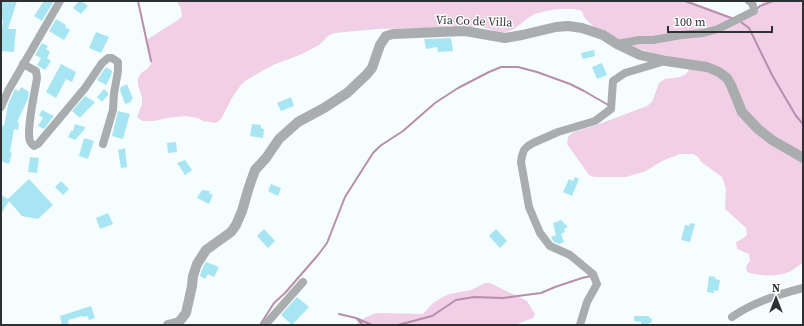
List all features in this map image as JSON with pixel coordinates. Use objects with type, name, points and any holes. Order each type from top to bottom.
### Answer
[{"type":"street","points":[[1,107],[23,64],[60,1]]},
{"type":"street","points":[[617,44],[703,33],[718,29],[754,11],[752,3],[749,1]]},
{"type":"street","name":"Via Co de Villa","points":[[168,325],[179,322],[186,313],[196,264],[206,250],[231,232],[236,225],[255,170],[266,158],[278,139],[298,122],[347,93],[372,68],[380,46],[386,36],[393,34],[465,31],[506,38],[522,36],[556,26],[582,28],[603,35],[617,44],[640,55],[666,61],[707,66],[719,72],[727,78],[742,112],[758,129],[772,140],[803,158]]},
{"type":"street","points":[[23,64],[36,71],[37,78],[29,129],[30,141],[34,146],[38,144],[85,88],[102,63],[108,58],[112,58],[118,62],[113,110],[103,144]]},
{"type":"street","points":[[580,325],[587,302],[597,284],[593,274],[570,255],[550,246],[540,233],[529,207],[521,162],[522,156],[524,150],[533,143],[558,132],[595,121],[611,108],[612,81],[625,73],[666,61]]},
{"type":"street","points":[[265,325],[303,282]]},
{"type":"street","points":[[732,317],[741,310],[769,298],[784,292],[803,288]]},
{"type":"shaded area","points":[[177,1],[689,1],[737,19],[747,18],[757,13],[763,1],[803,1],[803,263],[791,271],[779,275],[762,275],[747,272],[746,266],[750,261],[749,254],[737,249],[736,242],[747,235],[746,228],[725,209],[726,189],[722,177],[701,162],[698,157],[693,154],[680,154],[662,161],[646,171],[626,177],[594,177],[589,175],[567,144],[568,137],[573,132],[594,126],[647,106],[652,102],[659,83],[665,79],[680,77],[686,74],[690,68],[667,57],[637,48],[594,27],[584,17],[582,11],[565,9],[550,10],[538,13],[506,32],[476,27],[378,29],[334,33],[328,36],[319,45],[302,54],[273,65],[245,81],[233,96],[221,119],[216,123],[185,116],[154,121],[142,121],[137,117],[142,104],[138,78],[141,73],[151,64],[147,45],[148,39],[182,16],[181,9]]},
{"type":"shaded area","points":[[485,283],[490,283],[527,301],[535,314],[533,318],[515,325],[356,325],[360,321],[377,313],[423,314],[433,303],[441,298],[450,294],[471,290]]},
{"type":"building","points":[[1,1],[17,1],[8,29],[16,29],[14,52],[1,51],[3,20],[1,19]]},
{"type":"building","points":[[44,1],[54,1],[42,21],[34,16]]},
{"type":"building","points":[[79,1],[88,6],[81,14],[73,8]]},
{"type":"building","points":[[56,19],[66,25],[65,27],[70,30],[64,40],[49,31]]},
{"type":"building","points":[[96,32],[109,37],[101,53],[89,48]]},
{"type":"building","points":[[451,38],[453,51],[438,52],[437,47],[426,49],[424,39]]},
{"type":"building","points":[[42,43],[48,46],[46,49],[50,52],[47,58],[51,61],[45,70],[37,65],[41,58],[35,55]]},
{"type":"building","points":[[594,50],[595,56],[583,59],[581,53]]},
{"type":"building","points":[[602,63],[607,75],[597,79],[592,67]]},
{"type":"building","points":[[61,64],[76,72],[72,82],[66,79],[56,98],[46,92]]},
{"type":"building","points":[[106,67],[112,71],[106,85],[97,80]]},
{"type":"building","points":[[127,84],[133,99],[131,102],[125,104],[120,90],[121,87]]},
{"type":"building","points":[[21,87],[29,92],[28,99],[17,122],[19,123],[18,130],[14,129],[10,152],[12,153],[9,164],[1,161],[1,131],[2,125],[4,126],[8,105],[15,89],[19,91]]},
{"type":"building","points":[[104,89],[108,95],[102,102],[97,97]]},
{"type":"building","points":[[85,96],[95,102],[80,118],[72,111]]},
{"type":"building","points":[[291,97],[294,106],[281,111],[277,103]]},
{"type":"building","points":[[42,110],[54,116],[44,129],[38,126],[43,118],[39,115]]},
{"type":"building","points":[[118,111],[130,114],[123,139],[112,136]]},
{"type":"building","points":[[75,124],[85,127],[75,140],[68,137],[71,131],[73,131]]},
{"type":"building","points":[[252,124],[261,125],[261,128],[264,129],[263,138],[250,136]]},
{"type":"building","points":[[84,138],[94,141],[88,159],[79,156]]},
{"type":"building","points":[[176,142],[177,152],[168,153],[167,143]]},
{"type":"building","points":[[125,148],[127,167],[121,168],[118,150]]},
{"type":"building","points":[[30,157],[39,158],[37,173],[28,172]]},
{"type":"building","points":[[185,160],[192,170],[185,175],[177,163]]},
{"type":"building","points":[[575,177],[579,179],[572,196],[563,192],[569,179],[573,181]]},
{"type":"building","points":[[29,179],[53,205],[38,219],[22,216],[9,201],[1,214],[1,195],[8,199]]},
{"type":"building","points":[[61,181],[69,189],[63,195],[55,187]]},
{"type":"building","points":[[271,184],[281,188],[278,196],[268,191]]},
{"type":"building","points":[[202,190],[210,191],[209,193],[213,195],[209,204],[197,198]]},
{"type":"building","points":[[108,213],[113,224],[100,229],[96,218]]},
{"type":"building","points":[[561,220],[568,227],[564,229],[565,232],[561,234],[564,242],[559,244],[554,242],[551,237],[556,235],[553,223]]},
{"type":"building","points":[[690,223],[695,224],[690,242],[681,240],[685,225],[689,226]]},
{"type":"building","points":[[264,229],[275,241],[268,248],[257,236]]},
{"type":"building","points":[[496,229],[507,241],[500,248],[489,236]]},
{"type":"building","points":[[206,262],[219,267],[214,277],[208,274],[205,279],[200,276]]},
{"type":"building","points":[[709,276],[716,277],[715,279],[720,280],[718,291],[714,290],[714,293],[707,292]]},
{"type":"building","points":[[297,297],[309,307],[292,325],[281,315]]},
{"type":"building","points":[[91,306],[95,318],[89,320],[88,316],[83,316],[68,320],[69,325],[62,325],[60,316]]},
{"type":"building","points":[[634,316],[649,316],[649,318],[652,318],[651,323],[649,323],[649,325],[641,325],[641,322],[634,321]]},
{"type":"waterway","points":[[138,1],[151,61]]},
{"type":"waterway","points":[[685,1],[734,19]]},
{"type":"waterway","points":[[757,9],[760,6],[773,1]]},
{"type":"waterway","points":[[741,22],[749,28],[772,75],[796,116],[803,124]]},
{"type":"waterway","points":[[260,325],[274,303],[285,293],[327,243],[345,197],[373,153],[380,146],[403,131],[435,103],[458,88],[501,67],[518,67],[570,84],[610,106]]},
{"type":"waterway","points":[[398,325],[432,316],[456,300],[474,297],[503,298],[541,293],[591,276]]},
{"type":"waterway","points":[[339,314],[356,318],[372,325]]},
{"type":"waterway","points":[[357,319],[363,325]]}]
